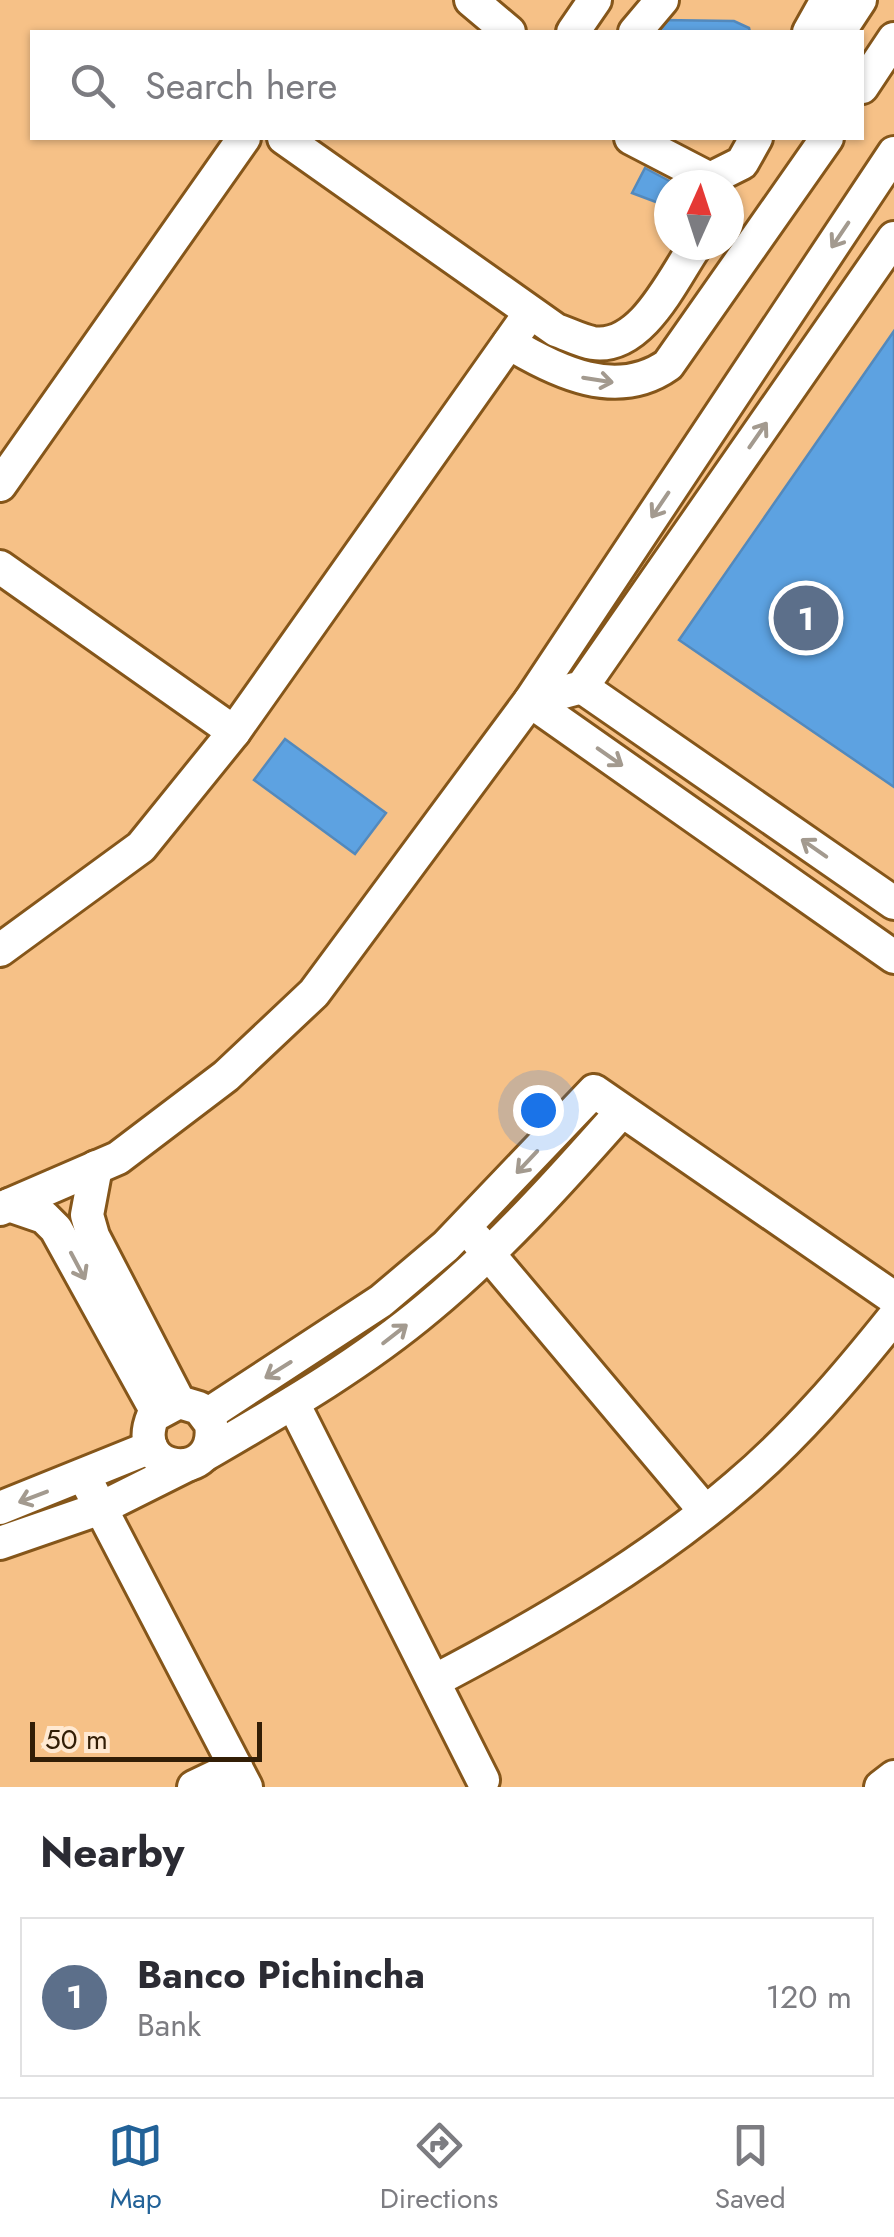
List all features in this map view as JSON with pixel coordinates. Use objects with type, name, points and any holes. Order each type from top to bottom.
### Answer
[{"type":"street","points":[[470,0],[507,30]]},
{"type":"street","points":[[574,30],[595,0]]},
{"type":"street","points":[[638,30],[662,0]]},
{"type":"street","points":[[817,16],[860,0]]},
{"type":"street","points":[[864,83],[894,39]]},
{"type":"street","points":[[0,485],[243,140]]},
{"type":"street","points":[[287,140],[530,313],[556,330],[595,344],[620,338],[638,328],[686,260]]},
{"type":"street","points":[[635,140],[710,179],[742,163],[755,140]]},
{"type":"street","points":[[744,175],[768,140]]},
{"type":"street","points":[[509,343],[545,365],[585,378],[616,382],[648,379],[668,365],[826,140]]},
{"type":"street","points":[[4,1207],[118,1158],[226,1076],[314,993],[530,701],[894,154]]},
{"type":"street","points":[[530,701],[582,687],[894,238]]},
{"type":"street","points":[[0,950],[142,847],[234,732],[530,313]]},
{"type":"street","points":[[0,567],[234,732]]},
{"type":"street","points":[[582,687],[894,903]]},
{"type":"street","points":[[530,701],[894,957]]},
{"type":"street","points":[[196,1460],[166,1463],[151,1447],[149,1426],[381,1301],[464,1227],[594,1091],[894,1298]]},
{"type":"street","points":[[0,1543],[101,1508],[196,1460],[293,1404],[429,1308],[546,1196],[622,1111]]},
{"type":"street","points":[[96,1167],[86,1215],[93,1236],[181,1410]]},
{"type":"street","points":[[4,1207],[44,1217],[56,1229],[181,1410],[213,1434],[196,1460]]},
{"type":"street","points":[[464,1227],[705,1511]]},
{"type":"street","points":[[434,1681],[566,1606],[705,1511],[798,1427],[894,1317]]},
{"type":"street","points":[[293,1404],[484,1780]]},
{"type":"street","points":[[0,1508],[151,1447]]},
{"type":"street","points":[[84,1476],[241,1777],[194,1787]]},
{"type":"street","points":[[881,1787],[894,1777]]},
{"type":"building","points":[[661,20],[734,21],[750,30],[654,30]]},
{"type":"building","points":[[645,168],[654,173],[654,201],[632,193]]},
{"type":"building","points":[[894,331],[894,787],[679,640]]},
{"type":"building","points":[[285,739],[386,813],[355,854],[254,780]]},
{"type":"place","name":"Banco Pichincha","points":[[806,618]]}]
